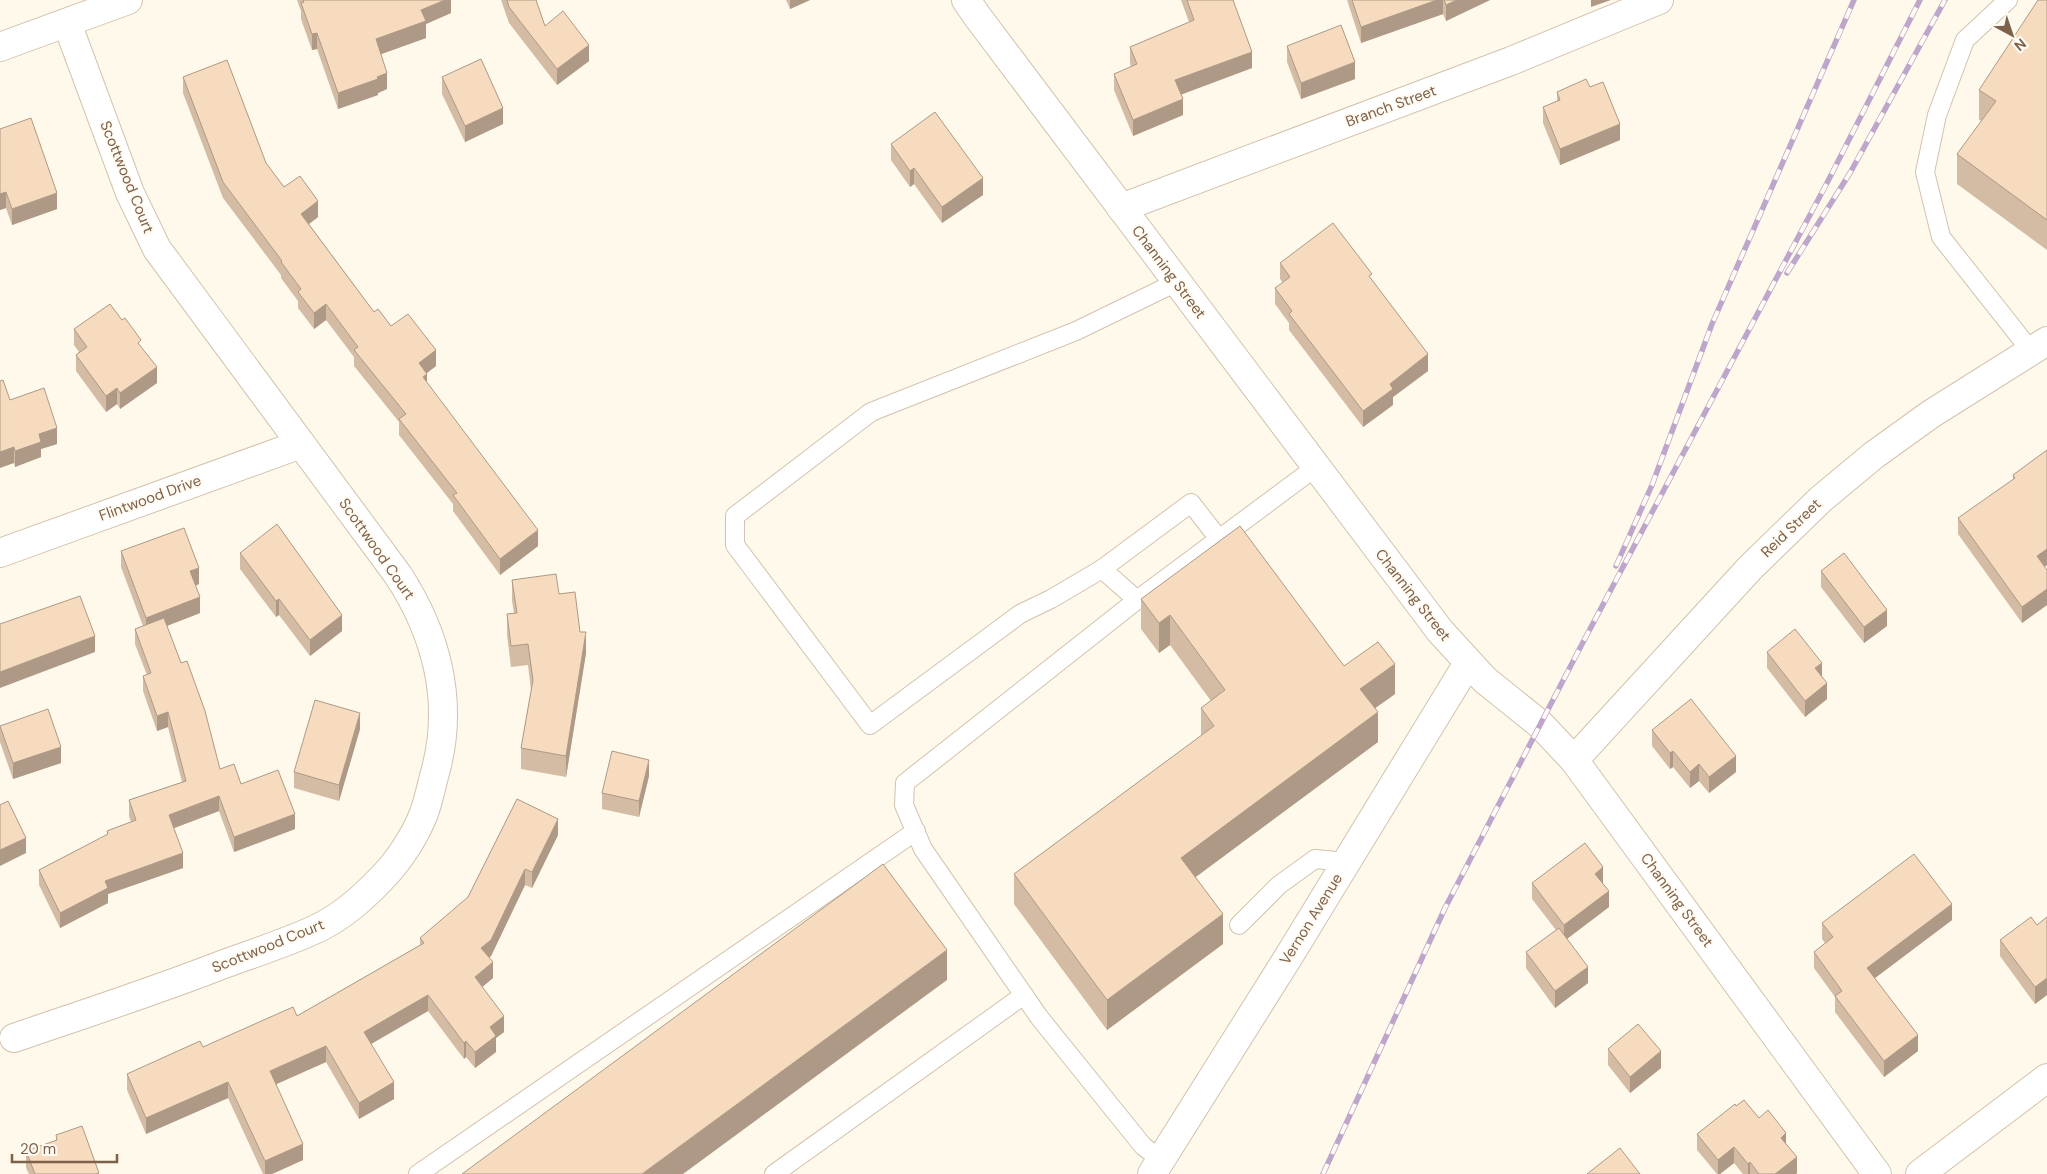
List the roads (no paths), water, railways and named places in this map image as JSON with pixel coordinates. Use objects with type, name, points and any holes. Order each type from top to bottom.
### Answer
[{"type":"street","points":[[0,47],[128,0]]},
{"type":"street","name":"Channing Street","points":[[966,0],[976,16],[1440,631],[1485,680],[1541,725],[1574,760],[1877,1174]]},
{"type":"street","name":"Branch Street","points":[[1121,208],[1511,61],[1659,0]]},
{"type":"street","name":"Scottwood Court","points":[[14,1038],[177,982],[317,929],[352,906],[383,878],[405,848],[424,813],[440,752],[443,719],[439,667],[427,627],[412,597],[398,575],[157,249],[130,193],[68,23]]},
{"type":"street","name":"Reid Street","points":[[1574,760],[1750,568],[1821,499],[1874,455],[1931,414],[2039,346]]},
{"type":"street","name":"Flintwood Drive","points":[[0,553],[300,444]]},
{"type":"street","name":"Vernon Avenue","points":[[1156,1167],[1468,663]]},
{"type":"street","points":[[1920,1174],[2047,1078]]},
{"type":"lane","points":[[2008,0],[1964,40],[1937,115],[1924,172],[1941,237],[2039,346]]},
{"type":"lane","points":[[1177,282],[1076,331],[871,412],[735,516],[735,546],[870,724],[1020,614],[1051,600],[1102,569],[1191,503],[1219,539]]},
{"type":"lane","points":[[1156,1167],[1143,1146],[1039,1017],[923,849],[904,805],[906,783],[1137,600],[1316,466]]},
{"type":"lane","points":[[1102,569],[1137,600]]},
{"type":"lane","points":[[418,1174],[916,831]]},
{"type":"lane","points":[[1238,925],[1279,884],[1315,859],[1346,862]]},
{"type":"lane","points":[[774,1174],[1024,995]]},
{"type":"railway","points":[[1616,566],[1652,485],[1712,324],[1854,0]]},
{"type":"railway","points":[[1323,1174],[1445,908],[1581,646],[1827,183],[1920,0]]},
{"type":"railway","points":[[1787,273],[1850,173],[1945,0]]}]
